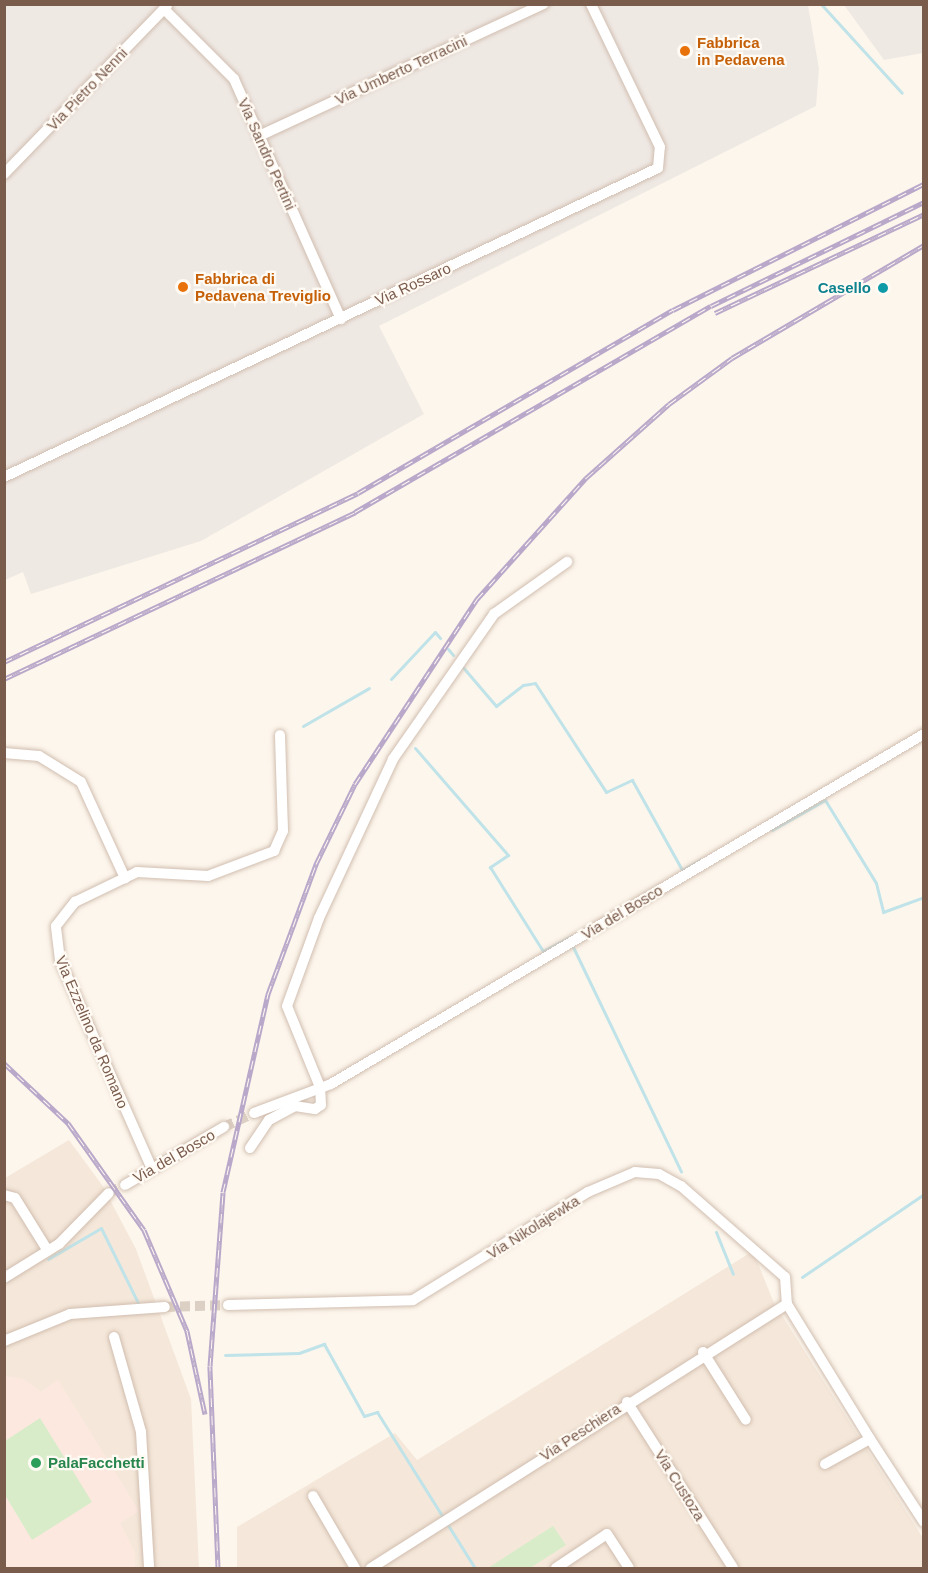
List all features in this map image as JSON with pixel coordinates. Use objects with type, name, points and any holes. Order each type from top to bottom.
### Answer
[{"type":"street","name":"Via Umberto Terracini","points":[[259,136],[544,4]]},
{"type":"street","name":"Via Rossaro","points":[[4,477],[660,165],[660,147],[591,4]]},
{"type":"street","name":"Via Sandro Pertini","points":[[166,7],[234,79],[341,318]]},
{"type":"street","name":"Via Pietro Nenni","points":[[4,174],[166,7]]},
{"type":"street","points":[[320,1087],[287,1006],[359,823],[417,720],[479,631],[508,603],[567,562]]},
{"type":"street","name":"Via del Bosco","points":[[254,1113],[320,1087],[924,734]]},
{"type":"street","name":"Via Ezzelino da Romano","points":[[152,1169],[55,943],[58,919],[68,907],[125,878],[150,870],[208,876],[274,851],[283,831],[280,735]]},
{"type":"street","points":[[4,753],[39,756],[81,782],[125,878]]},
{"type":"street","name":"Via del Bosco","points":[[250,1148],[269,1120],[289,1108],[318,1107],[320,1087]]},
{"type":"street","name":"Via del Bosco","points":[[124,1185],[224,1127]]},
{"type":"street","name":"Via Nikolajewka","points":[[228,1305],[413,1300],[588,1192],[635,1172],[659,1174],[688,1191],[777,1268],[787,1281],[787,1301],[924,1522]]},
{"type":"street","points":[[4,1278],[48,1251],[109,1193]]},
{"type":"street","points":[[4,1196],[15,1198],[48,1251]]},
{"type":"street","name":"Via Peschiera","points":[[371,1569],[703,1352],[787,1301]]},
{"type":"street","points":[[4,1341],[9,1334],[96,1309],[165,1307]]},
{"type":"street","points":[[114,1337],[141,1432],[149,1569]]},
{"type":"street","points":[[703,1352],[746,1420]]},
{"type":"street","name":"Via Custoza","points":[[627,1402],[733,1569]]},
{"type":"street","points":[[825,1464],[870,1438]]},
{"type":"street","points":[[313,1496],[355,1569]]},
{"type":"street","points":[[556,1569],[607,1534],[629,1569]]},
{"type":"shaded area","points":[[5,5],[808,5],[819,69],[816,106],[379,326],[424,414],[201,541],[31,594],[23,572],[5,580]]},
{"type":"shaded area","points":[[844,5],[923,5],[923,53],[884,60]]},
{"type":"shaded area","points":[[69,1140],[102,1185],[136,1249],[191,1399],[199,1568],[5,1568],[5,1178]]},
{"type":"shaded area","points":[[753,1251],[774,1303],[923,1538],[923,1568],[237,1568],[237,1527],[395,1433],[417,1460]]},
{"type":"shaded area","points":[[5,1376],[23,1379],[41,1392],[58,1380],[139,1511],[120,1523],[135,1553],[135,1568],[6,1568]]},
{"type":"green space","name":"PalaFacchetti","points":[[40,1418],[92,1502],[32,1540],[5,1495],[5,1441]]},
{"type":"green space","points":[[553,1526],[566,1545],[530,1568],[488,1568]]},
{"type":"waterway","points":[[821,4],[902,93]]},
{"type":"waterway","points":[[391,679],[435,632],[440,638]]},
{"type":"waterway","points":[[448,649],[453,655]]},
{"type":"waterway","points":[[461,665],[496,706],[523,685],[535,683],[606,792],[632,780],[682,870],[700,860]]},
{"type":"waterway","points":[[303,726],[369,688]]},
{"type":"waterway","points":[[415,748],[508,855],[490,867],[543,951],[571,936]]},
{"type":"waterway","points":[[772,830],[825,800],[876,883],[883,912],[924,897]]},
{"type":"waterway","points":[[573,947],[681,1171]]},
{"type":"waterway","points":[[802,1277],[924,1194]]},
{"type":"waterway","points":[[48,1259],[101,1228],[139,1305]]},
{"type":"waterway","points":[[716,1232],[733,1274]]},
{"type":"waterway","points":[[225,1355],[299,1353],[324,1344],[364,1416],[377,1412],[475,1568]]},
{"type":"tunnel","points":[[224,1127],[254,1113]]},
{"type":"tunnel","points":[[109,1193],[125,1185]]},
{"type":"tunnel","points":[[165,1307],[228,1305]]},
{"type":"railway","points":[[4,662],[358,493],[673,310],[924,184]]},
{"type":"railway","points":[[4,679],[355,512],[711,306],[924,202]]},
{"type":"railway","points":[[715,313],[924,214]]},
{"type":"railway","points":[[218,1568],[210,1366],[223,1192],[268,994],[316,864],[355,784],[477,599],[586,478],[669,404],[732,358],[924,245]]},
{"type":"railway","points":[[4,1063],[68,1123],[144,1230],[187,1331],[205,1414]]},
{"type":"place","name":"Fabbrica in Pedavena","points":[[685,51]]},
{"type":"place","name":"Fabbrica di Pedavena Treviglio","points":[[183,287]]},
{"type":"place","name":"Casello","points":[[883,288]]},
{"type":"place","name":"PalaFacchetti","points":[[36,1463]]}]
